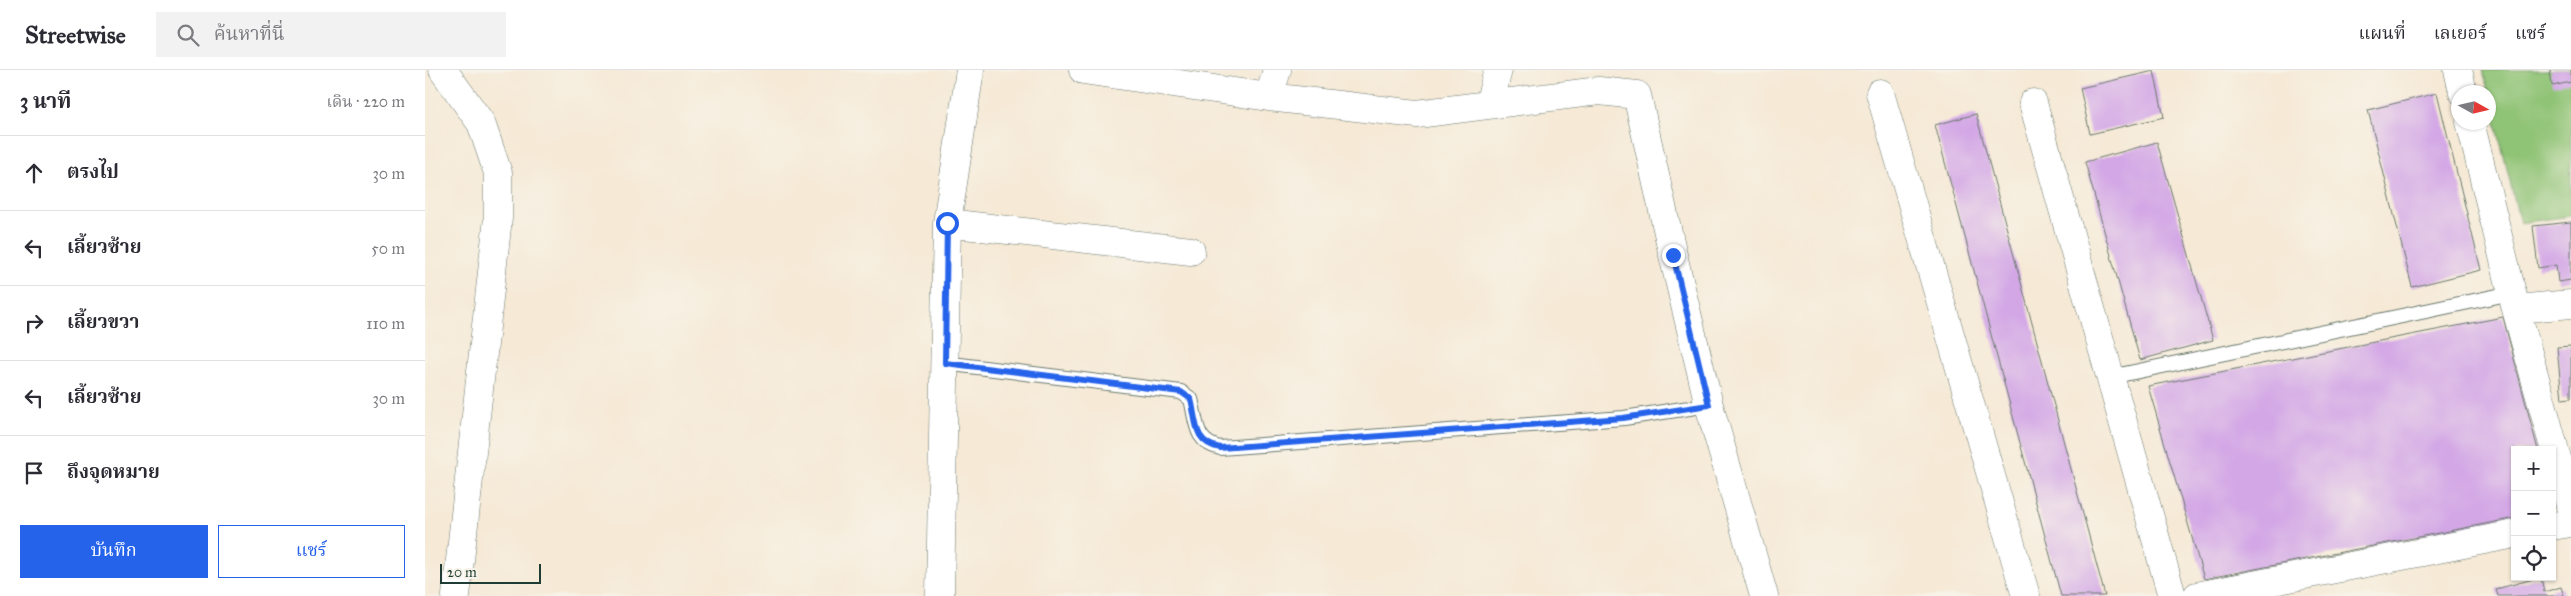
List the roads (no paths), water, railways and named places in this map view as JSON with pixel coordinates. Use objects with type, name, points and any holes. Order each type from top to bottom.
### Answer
[{"type":"street","points":[[443,70],[481,123],[498,172],[498,218],[456,596]]},
{"type":"street","points":[[940,596],[947,223],[970,70]]},
{"type":"street","points":[[1083,70],[1269,97],[1417,114],[1599,91],[1637,95],[1709,405],[1764,596]]},
{"type":"street","points":[[1269,97],[1277,70]]},
{"type":"street","points":[[1489,105],[1498,70]]},
{"type":"street","points":[[2458,70],[2461,85]]},
{"type":"street","points":[[1880,94],[2026,596]]},
{"type":"street","points":[[2033,104],[2172,596]]},
{"type":"street","points":[[2472,130],[2514,301],[2571,509]]},
{"type":"street","points":[[947,223],[1191,251]]},
{"type":"street","points":[[2514,301],[2571,304]]},
{"type":"street","points":[[2556,525],[2571,522]]},
{"type":"street","points":[[2197,596],[2511,535]]},
{"type":"lane","points":[[2110,377],[2514,301]]},
{"type":"lane","points":[[945,363],[1181,392],[1191,399],[1200,436],[1207,445],[1220,448],[1623,418],[1709,405]]}]
